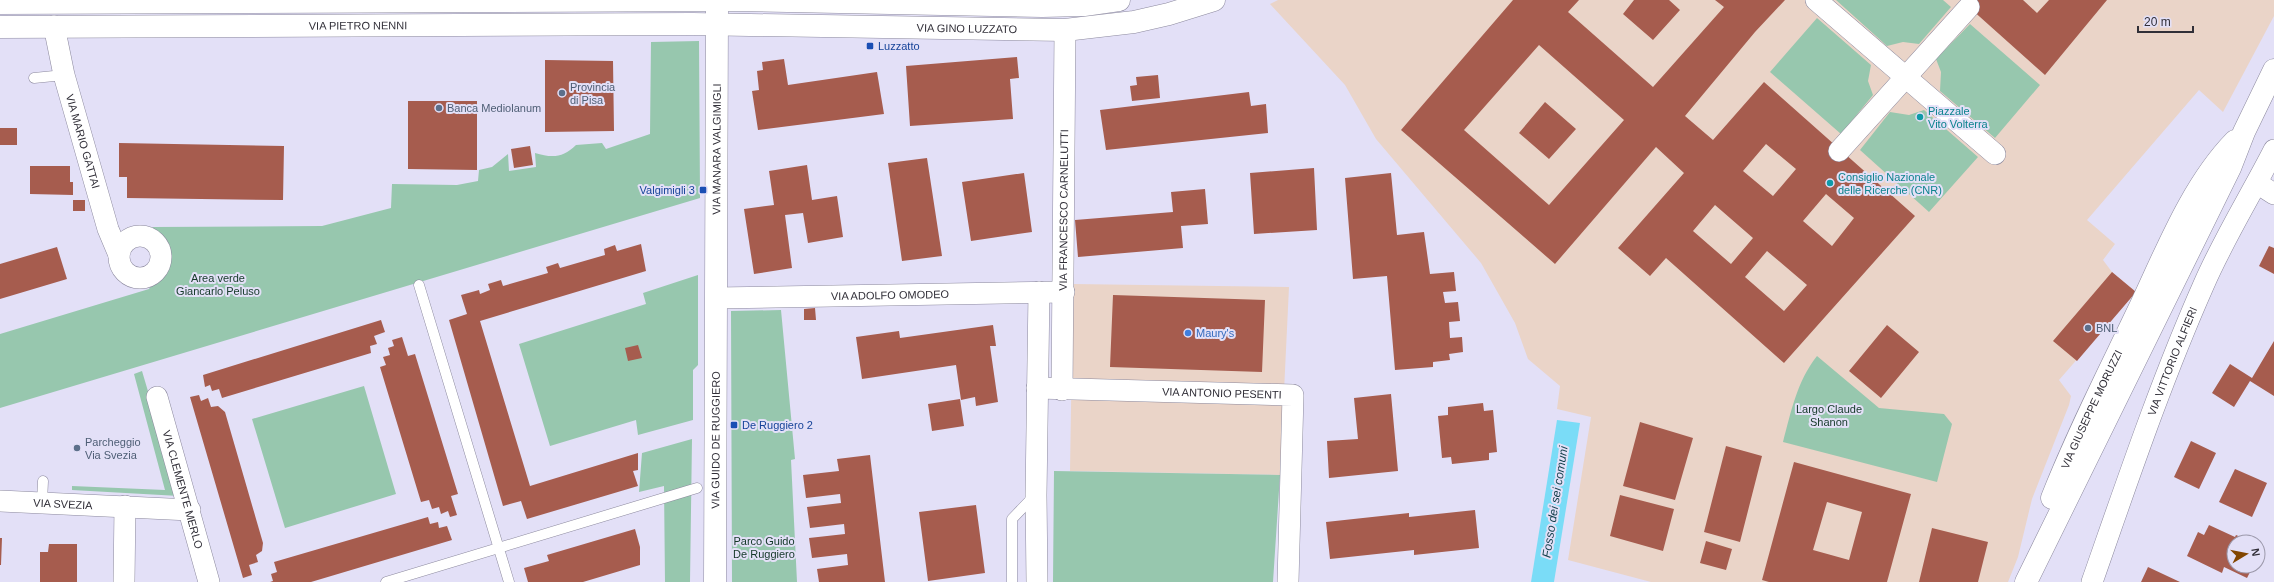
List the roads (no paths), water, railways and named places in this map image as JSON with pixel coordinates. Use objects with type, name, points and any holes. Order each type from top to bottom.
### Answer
[{"type":"main road","points":[[716,0],[1042,6],[1079,5],[1120,0]]},
{"type":"main road","name":"VIA PIETRO NENNI","points":[[0,3],[716,0]]},
{"type":"main road","name":"VIA MANARA VALGIMIGLI","points":[[716,0],[716,298]]},
{"type":"main road","name":"VIA GINO LUZZATO","points":[[717,24],[1065,30],[1134,22],[1176,12],[1214,0]]},
{"type":"main road","name":"VIA PIETRO NENNI","points":[[0,27],[717,24]]},
{"type":"main road","name":"VIA GIUSEPPE MORUZZI","points":[[2028,578],[2048,509],[2066,464],[2149,289],[2208,174],[2219,157],[2244,132],[2274,70]]},
{"type":"main road","name":"VIA GUIDO DE RUGGIERO","points":[[715,582],[716,298]]},
{"type":"street","points":[[1816,0],[1995,154]]},
{"type":"street","points":[[1840,151],[1969,7]]},
{"type":"street","name":"VIA MARIO GATTAI","points":[[54,26],[64,75],[108,229],[119,255]]},
{"type":"street","name":"VIA FRANCESCO CARNELUTTI","points":[[1062,390],[1065,30]]},
{"type":"street","name":"VIA VITTORIO ALFIERI","points":[[2092,582],[2140,448],[2192,311],[2205,282],[2265,188],[2274,150]]},
{"type":"street","points":[[1037,582],[1036,495],[1039,292]]},
{"type":"street","name":"VIA ADOLFO OMODEO","points":[[716,298],[1064,292]]},
{"type":"street","name":"VIA ANTONIO PESENTI","points":[[1037,388],[1062,390],[1293,394],[1288,582]]},
{"type":"street","name":"VIA CLEMENTE MERLO","points":[[157,397],[209,582]]},
{"type":"street","name":"VIA SVEZIA","points":[[0,500],[190,510]]},
{"type":"street","points":[[124,582],[125,506]]},
{"type":"lane","points":[[34,78],[64,75]]},
{"type":"lane","points":[[419,285],[509,582]]},
{"type":"lane","points":[[42,502],[43,481]]},
{"type":"lane","points":[[386,582],[697,488]]},
{"type":"lane","points":[[1012,582],[1012,519],[1036,495]]},
{"type":"water","name":"Fosso dei sei comuni","points":[[1557,420],[1580,423],[1554,582],[1531,582]]},
{"type":"place","name":"Luzzatto","points":[[870,46]]},
{"type":"place","name":"Provincia di Pisa","points":[[562,93]]},
{"type":"place","name":"Banca Mediolanum","points":[[439,108]]},
{"type":"place","name":"Piazzale Vito Volterra","points":[[1920,117]]},
{"type":"place","name":"Consiglio Nazionale delle Ricerche (CNR)","points":[[1830,183]]},
{"type":"place","name":"Valgimigli 3","points":[[703,190]]},
{"type":"place","name":"BNL","points":[[2088,328]]},
{"type":"place","name":"Maury's","points":[[1188,333]]},
{"type":"place","name":"De Ruggiero 2","points":[[734,425]]},
{"type":"place","name":"Parcheggio Via Svezia","points":[[77,448]]},
{"type":"park label","name":"Area verde Giancarlo Peluso","points":[[218,284]]},
{"type":"park label","name":"Largo Claude Shanon","points":[[1829,415]]},
{"type":"park label","name":"Parco Guido De Ruggiero","points":[[764,547]]}]
